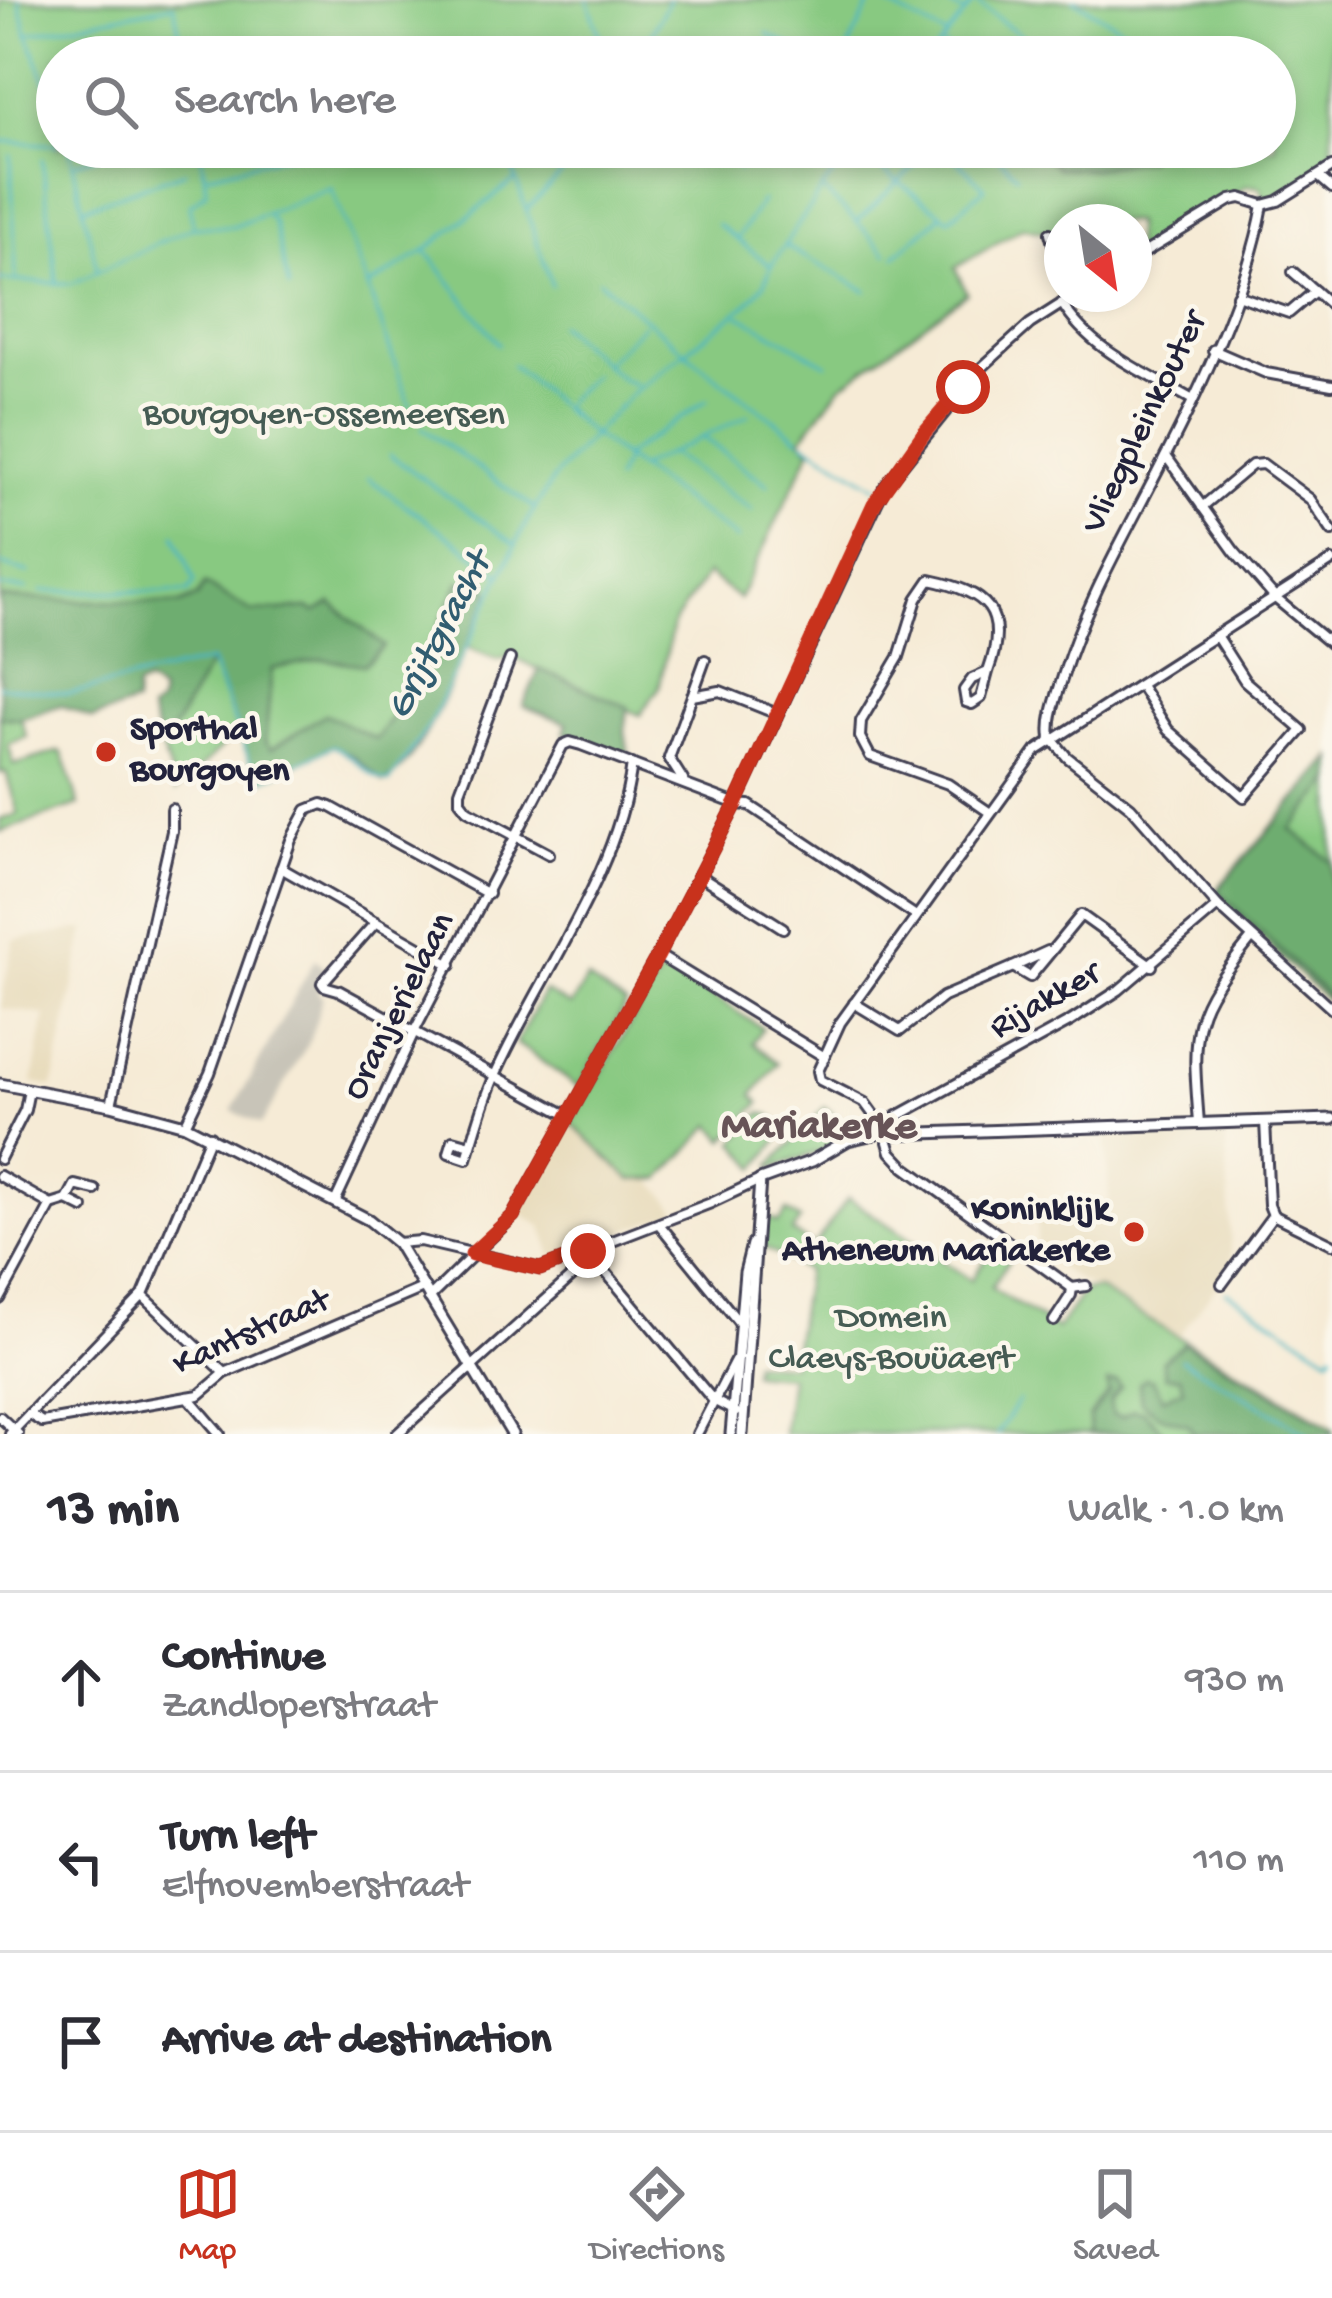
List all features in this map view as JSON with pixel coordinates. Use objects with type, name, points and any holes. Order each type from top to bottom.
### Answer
[{"type":"street","points":[[1152,248],[1231,200],[1263,205],[1278,201],[1332,167]]},
{"type":"street","points":[[1318,176],[1332,188]]},
{"type":"street","name":"Vliegpleinkouter","points":[[1051,738],[1050,721],[1084,612],[1166,456],[1213,350],[1237,295],[1263,205]]},
{"type":"street","points":[[1293,272],[1332,306]]},
{"type":"street","points":[[1237,295],[1289,313],[1315,291]]},
{"type":"street","points":[[426,1293],[513,1216],[736,804],[884,488],[978,371],[1050,312]]},
{"type":"street","points":[[1067,312],[1097,344],[1191,399]]},
{"type":"street","points":[[1213,350],[1266,373],[1332,385]]},
{"type":"street","points":[[1166,456],[1275,598],[1332,645]]},
{"type":"street","points":[[1202,507],[1252,465],[1263,464],[1310,499],[1332,531]]},
{"type":"street","points":[[1086,1286],[1072,1288],[905,1166],[891,1152],[885,1132],[865,1103],[826,1088],[818,1071],[823,1056],[854,1003],[1036,751],[1332,561]]},
{"type":"street","points":[[988,672],[994,646],[988,603],[967,589],[930,580],[917,599],[899,657],[860,729],[862,746],[870,756],[948,784],[988,812]]},
{"type":"street","points":[[1140,686],[1168,730],[1244,797],[1301,730],[1245,681],[1217,637]]},
{"type":"street","points":[[510,659],[459,796],[467,810],[549,854]]},
{"type":"street","points":[[661,777],[705,660]]},
{"type":"street","points":[[699,674],[720,691],[775,713]]},
{"type":"street","points":[[692,696],[720,691]]},
{"type":"street","points":[[1051,738],[1067,757],[1131,807],[1218,906],[1332,1009]]},
{"type":"street","name":"Oranjerielaan","points":[[334,1202],[414,1032],[562,745],[570,742],[632,764]]},
{"type":"street","points":[[668,758],[683,781]]},
{"type":"street","points":[[471,1145],[495,1074],[623,818],[632,764],[749,805],[916,916]]},
{"type":"street","points":[[185,1125],[209,1073],[301,816],[322,804],[410,848],[488,895]]},
{"type":"street","points":[[111,1105],[172,831],[172,809]]},
{"type":"street","points":[[281,868],[451,965]]},
{"type":"street","points":[[699,875],[783,928]]},
{"type":"street","name":"Rijakker","points":[[885,1132],[896,1117],[1071,1022],[1152,966],[1218,906]]},
{"type":"street","points":[[1013,967],[1030,977],[1077,917],[1086,915],[1152,966]]},
{"type":"street","points":[[376,922],[322,983],[567,1115]]},
{"type":"street","points":[[1199,1123],[1196,1022],[1214,985],[1252,938]]},
{"type":"street","points":[[854,1003],[900,1031],[943,997],[1049,950]]},
{"type":"street","points":[[658,955],[823,1056]]},
{"type":"street","points":[[0,1084],[185,1125],[370,1220],[397,1243],[512,1434]]},
{"type":"street","points":[[0,1159],[25,1110],[29,1090]]},
{"type":"street","points":[[397,1243],[420,1241],[540,1269],[812,1161],[848,1140],[885,1132],[1332,1119]]},
{"type":"street","points":[[1264,1121],[1273,1215],[1332,1244]]},
{"type":"street","points":[[0,1417],[14,1433],[143,1295],[210,1136]]},
{"type":"street","points":[[0,1176],[51,1205]]},
{"type":"street","points":[[742,1434],[738,1413],[740,1324],[760,1180]]},
{"type":"street","points":[[67,1200],[75,1184],[95,1190]]},
{"type":"street","points":[[0,1299],[51,1205],[67,1200],[83,1208]]},
{"type":"street","points":[[1222,1284],[1273,1215]]},
{"type":"street","points":[[658,1224],[750,1335]]},
{"type":"street","points":[[731,1434],[750,1335],[757,1263],[754,1239]]},
{"type":"street","points":[[397,1434],[578,1271],[588,1251]]},
{"type":"street","points":[[588,1251],[713,1400],[738,1413]]},
{"type":"street","points":[[1054,1321],[1072,1288]]},
{"type":"street","name":"Kantstraat","points":[[28,1414],[42,1422],[188,1397],[207,1390],[225,1373],[426,1293]]},
{"type":"street","points":[[143,1295],[225,1373]]},
{"type":"street","points":[[697,1434],[739,1355]]},
{"type":"street","points":[[188,1397],[220,1434]]},
{"type":"shaded area","points":[[85,929],[53,1087],[33,1083],[45,1015],[0,1008],[14,940]]},
{"type":"shaded area","points":[[315,959],[328,971],[320,980],[318,993],[323,997],[310,1040],[261,1125],[232,1111]]},
{"type":"shaded area","points":[[571,1123],[631,1179],[651,1179],[678,1211],[553,1257],[542,1226],[519,1213]]},
{"type":"shaded area","name":"Koninklijk Atheneum Mariakerke","points":[[1225,1128],[1232,1265],[1177,1338],[1037,1255],[1037,1208],[1109,1202],[1106,1134]]},
{"type":"green space","name":"Bourgoyen-Ossemeersen","points":[[0,0],[1332,0],[1332,165],[1269,201],[1264,200],[1260,187],[1247,186],[1152,244],[1152,204],[1044,204],[1044,232],[1023,227],[955,268],[967,293],[841,386],[801,439],[811,450],[739,599],[707,574],[673,624],[659,688],[640,715],[513,655],[498,660],[467,647],[429,726],[389,782],[333,746],[261,781],[239,731],[176,791],[162,749],[210,663],[0,686]]},
{"type":"green space","points":[[460,581],[486,584],[490,598],[431,724],[417,748],[384,783],[353,756],[333,746],[261,781],[211,662],[162,749],[150,711],[159,704],[161,693],[147,683],[136,688],[135,704],[92,719],[61,705],[21,719],[0,717],[0,598],[180,604],[197,597],[205,584],[252,612],[308,608],[316,612],[331,603],[384,646],[364,665],[323,659],[272,669],[265,742],[271,749],[325,714],[376,739],[401,704]]},
{"type":"green space","points":[[539,669],[628,707],[629,757],[564,733],[567,723],[523,706]]},
{"type":"green space","points":[[0,717],[21,719],[27,737],[8,744],[14,765],[63,754],[79,805],[0,832],[0,820],[18,814],[6,772],[0,773]]},
{"type":"green space","points":[[1332,758],[1332,1005],[1213,894]]},
{"type":"green space","points":[[1332,758],[1332,781],[1291,829],[1332,862],[1332,1000],[1217,890]]},
{"type":"green space","points":[[665,965],[762,1028],[753,1043],[778,1063],[753,1095],[760,1103],[725,1140],[712,1125],[661,1179],[631,1180],[571,1123]]},
{"type":"green space","points":[[587,979],[626,1005],[578,1087],[516,1043],[544,991],[571,1006]]},
{"type":"green space","points":[[825,1107],[841,1121],[840,1130],[851,1134],[819,1152],[772,1168],[771,1165]]},
{"type":"green space","points":[[761,1113],[786,1130],[757,1168],[735,1142]]},
{"type":"green space","name":"Domein Claeys-Bouüaert","points":[[848,1198],[971,1280],[998,1240],[1014,1252],[991,1288],[1057,1329],[1085,1290],[1098,1289],[1304,1410],[1332,1428],[1332,1434],[783,1434],[790,1376],[752,1373],[753,1362],[791,1365],[806,1271],[764,1247],[766,1216],[778,1223],[787,1211],[800,1220],[792,1232],[814,1246]]},
{"type":"green space","points":[[1184,1343],[1332,1428],[1332,1434],[1195,1434],[1189,1425],[1159,1415],[1141,1402],[1139,1383],[1153,1380],[1163,1398],[1184,1389],[1180,1377],[1165,1376],[1162,1361]]},
{"type":"green space","points":[[1117,1382],[1121,1387],[1110,1401],[1112,1414],[1121,1417],[1133,1410],[1144,1411],[1165,1434],[1090,1434],[1089,1417],[1109,1392],[1107,1383]]},
{"type":"waterway","points":[[19,0],[27,34],[174,5],[180,36]]},
{"type":"waterway","points":[[588,0],[600,36]]},
{"type":"waterway","points":[[651,36],[669,0]]},
{"type":"waterway","points":[[854,36],[872,0]]},
{"type":"waterway","points":[[877,0],[947,36]]},
{"type":"waterway","points":[[938,0],[963,12]]},
{"type":"waterway","points":[[1074,0],[1136,36]]},
{"type":"waterway","points":[[974,1],[1022,36]]},
{"type":"waterway","name":"Grijtgracht","points":[[947,36],[974,2]]},
{"type":"waterway","points":[[767,34],[771,36]]},
{"type":"waterway","points":[[28,35],[36,56]]},
{"type":"waterway","points":[[0,141],[36,144]]},
{"type":"waterway","points":[[11,155],[16,279]]},
{"type":"waterway","points":[[43,168],[57,282]]},
{"type":"waterway","points":[[74,168],[97,269]]},
{"type":"waterway","points":[[193,224],[189,206],[207,192],[203,168]]},
{"type":"waterway","points":[[206,175],[234,168]]},
{"type":"waterway","points":[[512,168],[552,286]]},
{"type":"waterway","points":[[527,209],[567,168]]},
{"type":"waterway","name":"Grijtgracht","points":[[0,686],[68,694],[211,661],[261,781],[333,746],[389,782],[429,726],[527,521],[556,475],[630,395],[748,303],[838,168]]},
{"type":"waterway","points":[[880,168],[949,219],[985,188],[965,168]]},
{"type":"waterway","points":[[823,190],[857,222],[912,168]]},
{"type":"waterway","points":[[1010,168],[1017,175]]},
{"type":"waterway","points":[[85,207],[185,172]]},
{"type":"waterway","points":[[0,280],[71,284],[193,227],[233,227],[331,188],[368,287],[423,252],[515,180]]},
{"type":"waterway","points":[[737,239],[762,201]]},
{"type":"waterway","points":[[895,256],[942,215]]},
{"type":"waterway","points":[[268,216],[274,223],[289,288]]},
{"type":"waterway","points":[[857,222],[887,254]]},
{"type":"waterway","points":[[717,224],[771,266]]},
{"type":"waterway","points":[[785,246],[867,291]]},
{"type":"waterway","points":[[426,251],[499,344]]},
{"type":"waterway","points":[[599,280],[800,439]]},
{"type":"waterway","points":[[368,288],[410,405]]},
{"type":"waterway","points":[[739,315],[827,364]]},
{"type":"waterway","points":[[558,324],[622,379],[636,385]]},
{"type":"waterway","points":[[606,362],[643,325]]},
{"type":"waterway","points":[[512,365],[593,435],[737,539]]},
{"type":"waterway","points":[[561,406],[594,374]]},
{"type":"waterway","points":[[625,456],[707,400]]},
{"type":"waterway","points":[[638,468],[749,415]]},
{"type":"waterway","points":[[422,428],[533,507]]},
{"type":"waterway","points":[[702,437],[768,485]]},
{"type":"waterway","points":[[804,442],[877,487]]},
{"type":"waterway","points":[[669,453],[752,510]]},
{"type":"waterway","points":[[390,455],[516,545]]},
{"type":"waterway","points":[[615,481],[625,461]]},
{"type":"waterway","points":[[368,478],[502,575]]},
{"type":"waterway","points":[[41,591],[188,592],[195,582],[175,534]]},
{"type":"waterway","points":[[0,564],[29,573]]},
{"type":"waterway","points":[[0,587],[27,589]]},
{"type":"waterway","points":[[1226,1291],[1330,1357],[1332,1352]]},
{"type":"waterway","points":[[1181,1359],[1308,1434]]},
{"type":"waterway","points":[[997,1434],[1019,1400]]},
{"type":"place","name":"Sporthal Bourgoyen","points":[[106,752]]},
{"type":"place","name":"Koninklijk Atheneum Mariakerke","points":[[1134,1232]]},
{"type":"district","name":"Mariakerke","points":[[819,1128]]},
{"type":"route","points":[[588,1251],[540,1269],[472,1254],[513,1216],[658,955],[736,804],[874,504],[963,387]]}]
